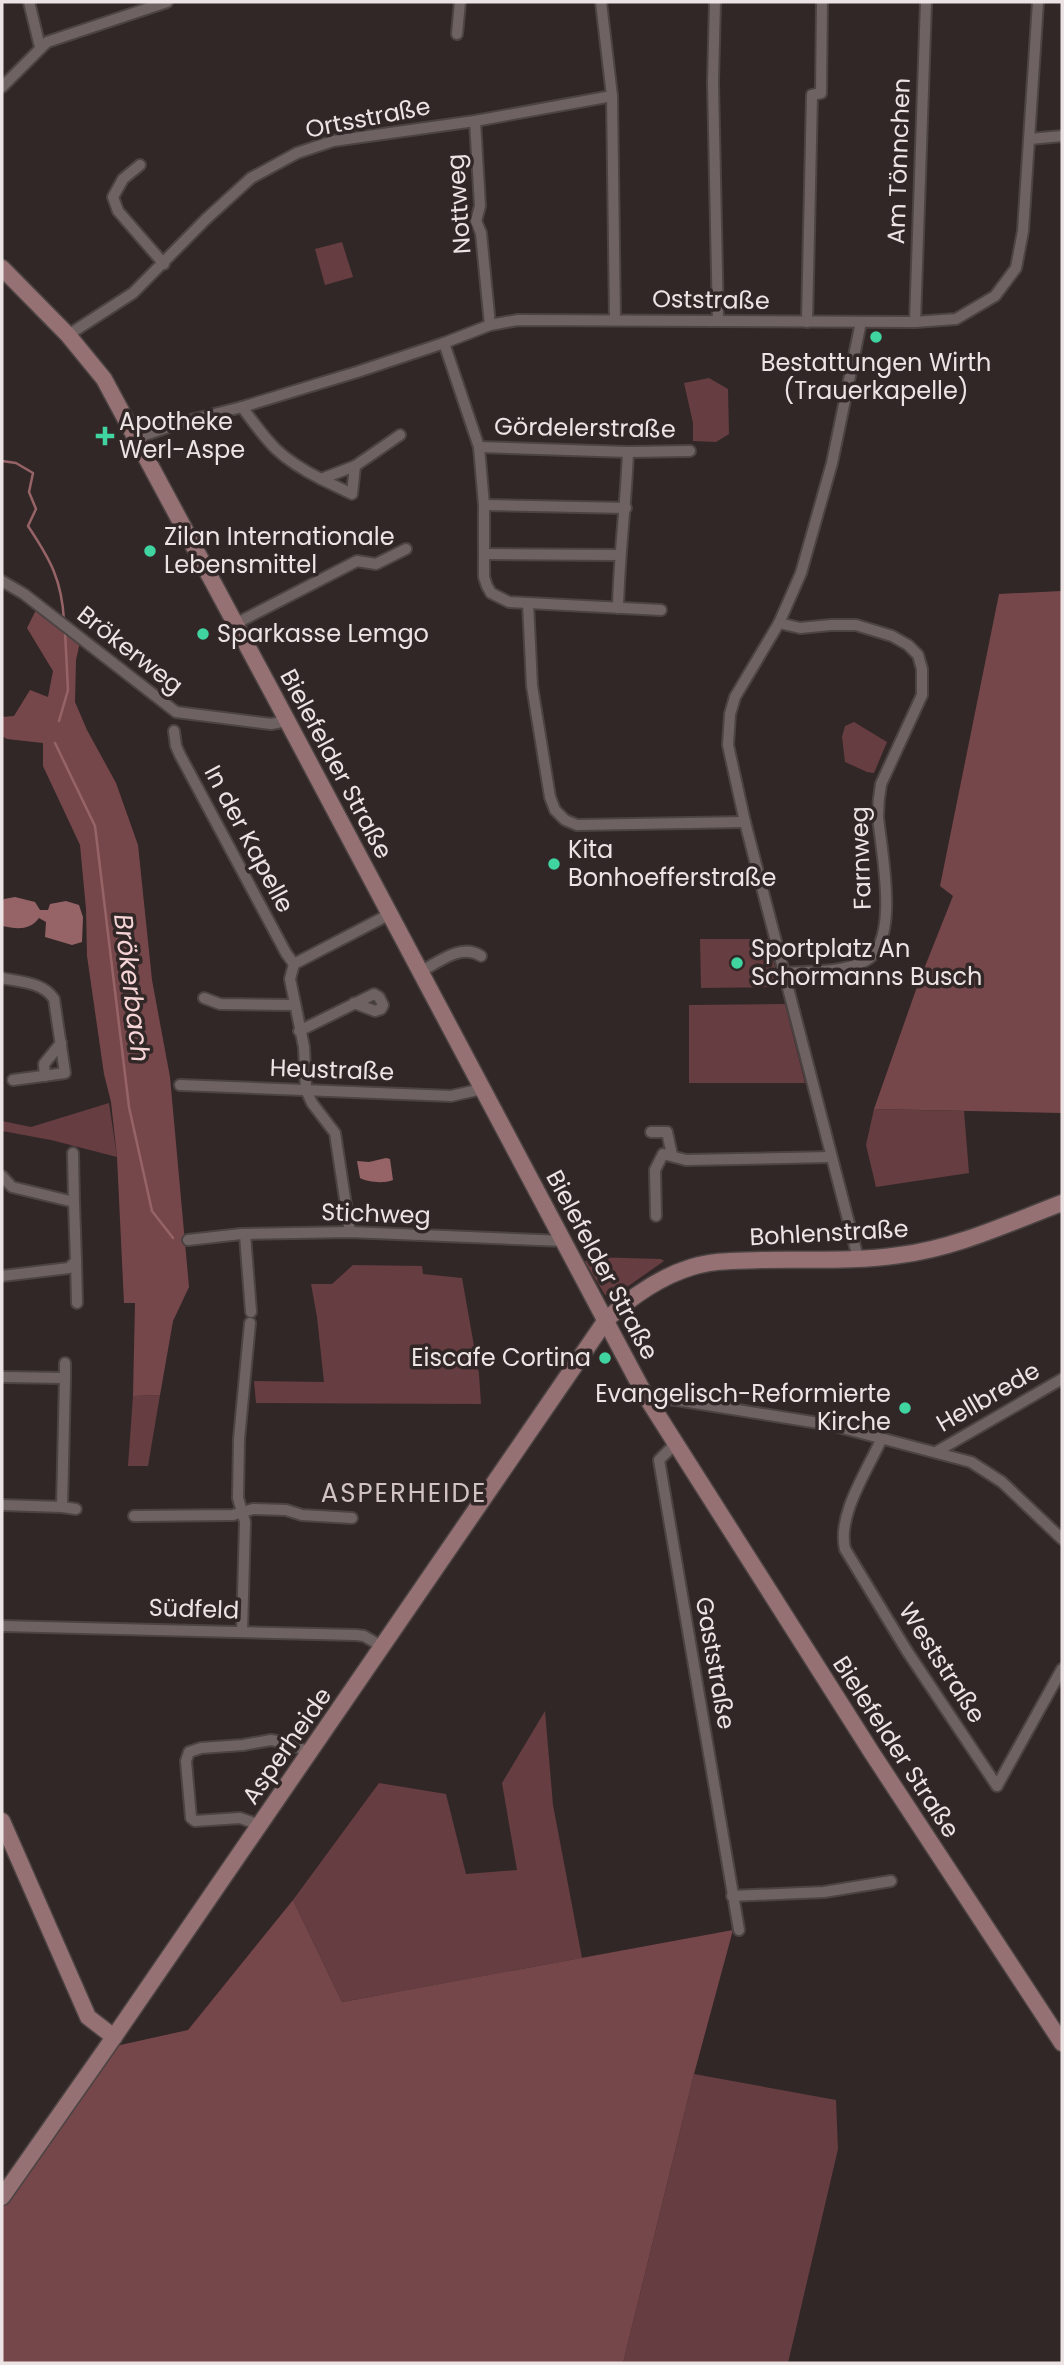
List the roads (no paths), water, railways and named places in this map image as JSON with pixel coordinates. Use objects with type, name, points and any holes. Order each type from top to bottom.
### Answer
[{"type":"main road","name":"Bielefelder Straße","points":[[2,268],[68,335],[104,379],[645,1395],[872,1753],[1062,2043]]},
{"type":"main road","name":"Bohlenstraße","points":[[606,1320],[661,1279],[694,1266],[739,1261],[897,1256],[935,1249],[1062,1203]]},
{"type":"main road","name":"Asperheide","points":[[2,2197],[606,1320]]},
{"type":"main road","points":[[2,1822],[88,2017],[114,2036]]},
{"type":"street","points":[[29,2],[40,47]]},
{"type":"street","points":[[2,86],[47,41],[167,2]]},
{"type":"street","points":[[457,34],[460,2]]},
{"type":"street","points":[[601,2],[612,96],[615,320]]},
{"type":"street","points":[[715,2],[713,88],[718,321]]},
{"type":"street","points":[[807,322],[812,96],[821,93],[822,2]]},
{"type":"street","name":"Am Tönnchen","points":[[915,322],[926,2]]},
{"type":"street","name":"Oststraße","points":[[136,438],[444,343],[489,325],[518,320],[915,322],[956,319],[995,296],[1016,268],[1023,231],[1038,2]]},
{"type":"street","name":"Ortsstraße","points":[[68,335],[133,293],[251,178],[297,153],[333,141],[475,121],[612,96]]},
{"type":"street","name":"Nottweg","points":[[475,121],[481,206],[476,220],[481,233],[489,325]]},
{"type":"street","points":[[1030,139],[1062,136]]},
{"type":"street","points":[[140,165],[123,178],[113,197],[118,211],[164,264]]},
{"type":"street","points":[[859,1258],[745,822],[728,746],[730,714],[743,681],[779,623],[801,573],[834,451],[862,322]]},
{"type":"street","points":[[444,343],[479,447],[484,505],[484,577],[491,593],[509,602],[661,610]]},
{"type":"street","points":[[242,407],[270,445],[293,465],[352,494],[355,466]]},
{"type":"street","points":[[321,479],[355,466],[400,435]]},
{"type":"street","name":"Gördelerstraße","points":[[479,447],[628,452],[690,451]]},
{"type":"street","points":[[618,608],[619,555],[626,508],[628,452]]},
{"type":"street","points":[[484,505],[626,508]]},
{"type":"street","points":[[235,624],[357,561],[376,564],[406,549]]},
{"type":"street","points":[[485,554],[619,555]]},
{"type":"street","name":"Brökerweg","points":[[2,581],[48,612],[176,712],[271,724],[287,721]]},
{"type":"street","points":[[528,603],[532,686],[545,773],[555,810],[565,820],[577,825],[745,822]]},
{"type":"street","name":"Farnweg","points":[[779,623],[800,628],[856,625],[892,636],[918,654],[922,669],[922,695],[881,784],[878,798],[887,893],[877,950],[868,960],[845,968],[785,973]]},
{"type":"street","name":"In der Kapelle","points":[[174,731],[180,755],[294,964]]},
{"type":"street","points":[[350,1232],[335,1133],[312,1103],[306,1090],[304,1047],[290,979],[294,964],[390,914]]},
{"type":"street","points":[[420,972],[462,951],[473,951],[481,956]]},
{"type":"street","points":[[2,978],[39,986],[49,991],[54,999],[65,1073],[13,1080]]},
{"type":"street","points":[[204,999],[220,1004],[295,1004]]},
{"type":"street","points":[[299,1031],[354,1003]]},
{"type":"street","points":[[45,1076],[44,1064],[61,1042]]},
{"type":"street","name":"Heustraße","points":[[180,1085],[451,1096],[482,1088]]},
{"type":"street","points":[[651,1132],[667,1132],[668,1154],[655,1170],[656,1216]]},
{"type":"street","points":[[73,1153],[77,1303]]},
{"type":"street","points":[[668,1154],[686,1160],[831,1157]]},
{"type":"street","points":[[2,1176],[12,1187],[74,1202]]},
{"type":"street","name":"Stichweg","points":[[187,1240],[245,1235],[350,1232],[563,1241]]},
{"type":"street","points":[[242,1631],[245,1522],[238,1498],[239,1439],[250,1318],[245,1235]]},
{"type":"street","points":[[2,1276],[69,1268],[76,1261]]},
{"type":"street","points":[[62,1507],[65,1363]]},
{"type":"street","points":[[2,1377],[65,1378]]},
{"type":"street","name":"Hellbrede","points":[[936,1452],[1062,1379]]},
{"type":"street","points":[[645,1395],[831,1425],[971,1462],[1002,1482],[1062,1539]]},
{"type":"street","name":"Weststraße","points":[[881,1440],[845,1516],[842,1538],[845,1549],[907,1651],[997,1786],[1062,1669]]},
{"type":"street","name":"Gaststraße","points":[[676,1444],[659,1460],[739,1930]]},
{"type":"street","points":[[2,1505],[76,1509]]},
{"type":"street","points":[[134,1516],[233,1516],[243,1511],[286,1510],[302,1515],[352,1518]]},
{"type":"street","name":"Südfeld","points":[[2,1626],[356,1635],[364,1636],[383,1647]]},
{"type":"street","points":[[260,1825],[240,1818],[195,1821],[191,1818],[186,1761],[189,1752],[201,1748],[271,1740],[292,1744],[309,1753]]},
{"type":"street","points":[[732,1896],[824,1892],[891,1881]]},
{"type":"waterway","name":"Brökerbach","points":[[2,461],[16,463],[33,473],[29,492],[36,509],[28,526],[54,570],[61,594],[64,621]]},
{"type":"waterway","name":"Brökerbach","points":[[59,721],[68,690],[65,631]]},
{"type":"waterway","name":"Brökerbach","points":[[55,743],[95,826],[129,1107],[152,1211],[173,1238]]},
{"type":"place","name":"Bestattungen Wirth (Trauerkapelle)","points":[[876,337]]},
{"type":"place","name":"Apotheke Werl-Aspe","points":[[105,436]]},
{"type":"place","name":"Zilan Internationale Lebensmittel","points":[[150,551]]},
{"type":"place","name":"Sparkasse Lemgo","points":[[203,634]]},
{"type":"place","name":"Kita Bonhoefferstraße","points":[[554,864]]},
{"type":"place","name":"Sportplatz An Schormanns Busch","points":[[737,963]]},
{"type":"place","name":"Eiscafe Cortina","points":[[605,1358]]},
{"type":"place","name":"Evangelisch-Reformierte Kirche","points":[[905,1408]]},
{"type":"district","name":"ASPERHEIDE","points":[[404,1493]]}]
